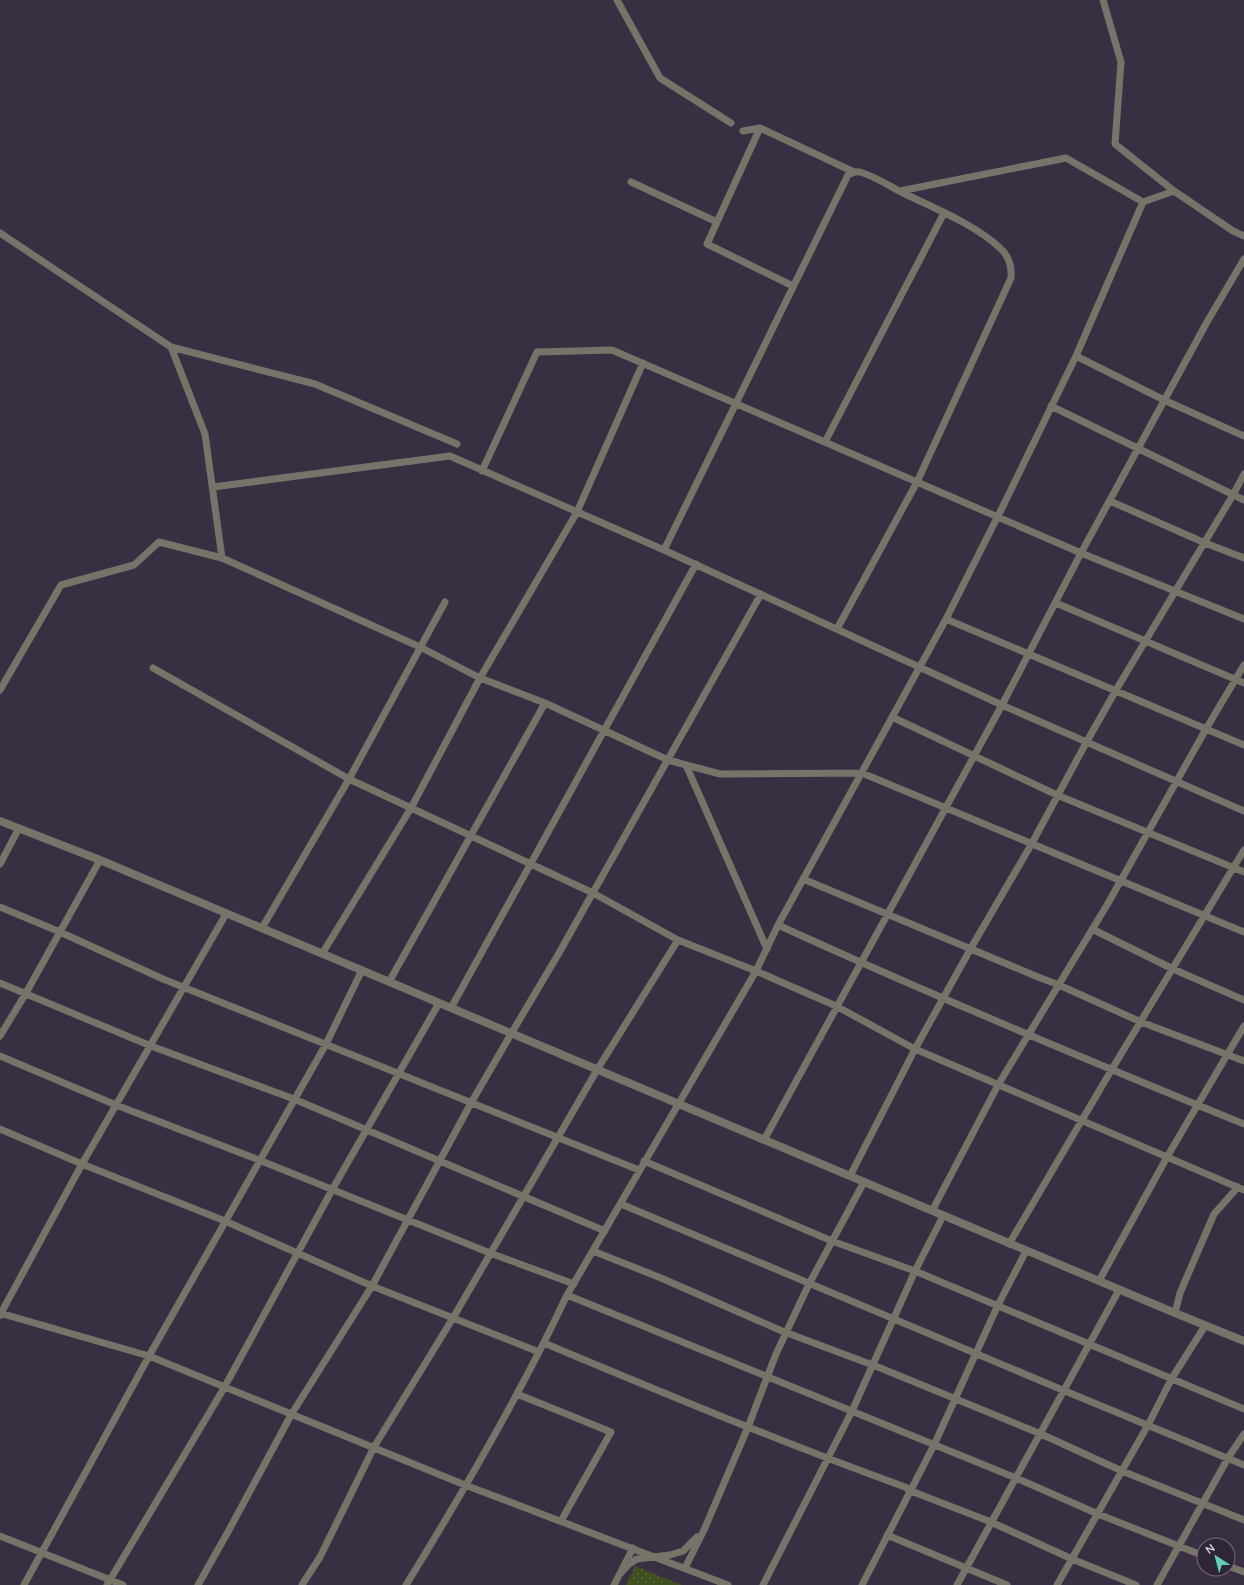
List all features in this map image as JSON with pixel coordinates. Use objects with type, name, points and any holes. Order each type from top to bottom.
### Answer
[{"type":"street","points":[[617,0],[660,78],[731,123]]},
{"type":"street","points":[[1103,0],[1121,62],[1115,144],[1174,191],[1233,231],[1244,236]]},
{"type":"street","points":[[760,128],[707,244],[793,286]]},
{"type":"street","points":[[743,131],[760,128],[854,172],[859,172],[944,213],[987,237],[1001,249],[1009,260],[1012,270],[1011,278],[917,482],[837,629]]},
{"type":"street","points":[[900,191],[1066,158],[1143,202]]},
{"type":"street","points":[[664,550],[848,175],[854,172]]},
{"type":"street","points":[[631,182],[717,222]]},
{"type":"street","points":[[406,1585],[517,1394],[567,1295],[756,971],[803,879],[946,619],[998,517],[1076,356],[1143,202],[1174,191]]},
{"type":"street","points":[[825,442],[944,213]]},
{"type":"street","points":[[0,233],[171,348],[315,384],[456,444]]},
{"type":"street","points":[[764,1140],[1002,705],[1081,553],[1164,400],[1244,259]]},
{"type":"street","points":[[171,348],[205,434],[222,558]]},
{"type":"street","points":[[482,471],[537,352],[612,350],[1081,553],[1244,620]]},
{"type":"street","points":[[1076,356],[1164,400],[1244,436]]},
{"type":"street","points":[[322,954],[411,808],[480,678],[577,512],[643,363]]},
{"type":"street","points":[[1051,406],[1244,500]]},
{"type":"street","points":[[213,487],[450,456],[696,564],[1002,705],[1244,811]]},
{"type":"street","points":[[850,1176],[915,1049],[971,948],[1032,845],[1086,742],[1244,474]]},
{"type":"street","points":[[1110,501],[1204,543],[1244,558]]},
{"type":"street","points":[[0,690],[61,585],[134,565],[159,542],[222,558],[420,647],[480,678],[545,703],[668,760],[720,774],[862,773],[1032,845],[1121,880],[1204,917],[1244,932]]},
{"type":"street","points":[[451,1008],[696,564]]},
{"type":"street","points":[[198,1585],[291,1415],[372,1286],[472,1103],[511,1034],[560,953],[760,594]]},
{"type":"street","points":[[262,928],[349,779],[445,602]]},
{"type":"street","points":[[1056,603],[1244,683]]},
{"type":"street","points":[[946,619],[1244,745]]},
{"type":"street","points":[[932,1211],[998,1084],[1029,1035],[1121,880],[1206,729],[1244,665]]},
{"type":"street","points":[[153,668],[349,779],[593,893],[678,940],[756,971],[836,1006],[915,1049],[1241,1189],[1214,1214],[1180,1292],[1175,1313]]},
{"type":"street","points":[[389,982],[545,703]]},
{"type":"street","points":[[892,717],[1057,795],[1244,872]]},
{"type":"street","points":[[686,765],[767,949]]},
{"type":"street","points":[[0,821],[100,860],[1009,1244],[1244,1341]]},
{"type":"street","points":[[0,864],[19,828]]},
{"type":"street","points":[[1009,1244],[1244,850]]},
{"type":"street","points":[[0,1036],[26,993],[100,860]]},
{"type":"street","points":[[803,879],[1038,977],[1059,984],[1141,1022],[1244,1061]]},
{"type":"street","points":[[0,907],[184,987],[639,1170]]},
{"type":"street","points":[[226,914],[82,1164],[0,1313],[149,1356],[224,1388],[374,1447],[465,1485],[728,1585]]},
{"type":"street","points":[[778,926],[860,963],[1029,1035],[1244,1124]]},
{"type":"street","points":[[1092,929],[1173,969],[1244,1000]]},
{"type":"street","points":[[302,1585],[320,1557],[374,1447],[453,1318],[597,1070],[678,940]]},
{"type":"street","points":[[24,1585],[43,1554],[149,1356],[326,1044],[362,970]]},
{"type":"street","points":[[0,983],[150,1046],[294,1099],[605,1232]]},
{"type":"street","points":[[108,1582],[224,1388],[366,1129],[439,1003]]},
{"type":"street","points":[[1099,1281],[1167,1157],[1244,1026]]},
{"type":"street","points":[[0,1056],[116,1106],[260,1160],[490,1254],[574,1284]]},
{"type":"street","points":[[0,1129],[82,1164],[225,1221],[372,1286],[539,1352]]},
{"type":"street","points":[[644,1161],[832,1241],[915,1271],[998,1305],[1244,1409]]},
{"type":"street","points":[[684,1568],[704,1530],[748,1427],[786,1332],[809,1284],[864,1182]]},
{"type":"street","points":[[621,1204],[1244,1465]]},
{"type":"street","points":[[763,1585],[852,1411],[893,1318],[943,1216]]},
{"type":"street","points":[[593,1251],[661,1278],[786,1332],[955,1398],[1041,1434],[1122,1472],[1244,1520]]},
{"type":"street","points":[[862,1585],[911,1491],[998,1305],[1026,1251]]},
{"type":"street","points":[[957,1585],[1065,1391],[1119,1290]]},
{"type":"street","points":[[567,1295],[934,1444],[1098,1514],[1196,1553]]},
{"type":"street","points":[[1057,1585],[1122,1472],[1172,1378],[1205,1326]]},
{"type":"street","points":[[544,1343],[694,1406],[905,1487],[911,1491],[991,1522],[1072,1559],[1136,1585]]},
{"type":"street","points":[[517,1394],[611,1432],[561,1521]]},
{"type":"street","points":[[1157,1585],[1204,1504],[1228,1458],[1244,1434]]},
{"type":"street","points":[[620,1574],[637,1559],[670,1555],[683,1551],[693,1543],[704,1530]]},
{"type":"street","points":[[0,1536],[108,1582],[123,1585]]},
{"type":"street","points":[[887,1536],[1007,1585]]},
{"type":"street","points":[[614,1585],[633,1548]]},
{"type":"green space","points":[[635,1566],[682,1585],[626,1585]]}]
